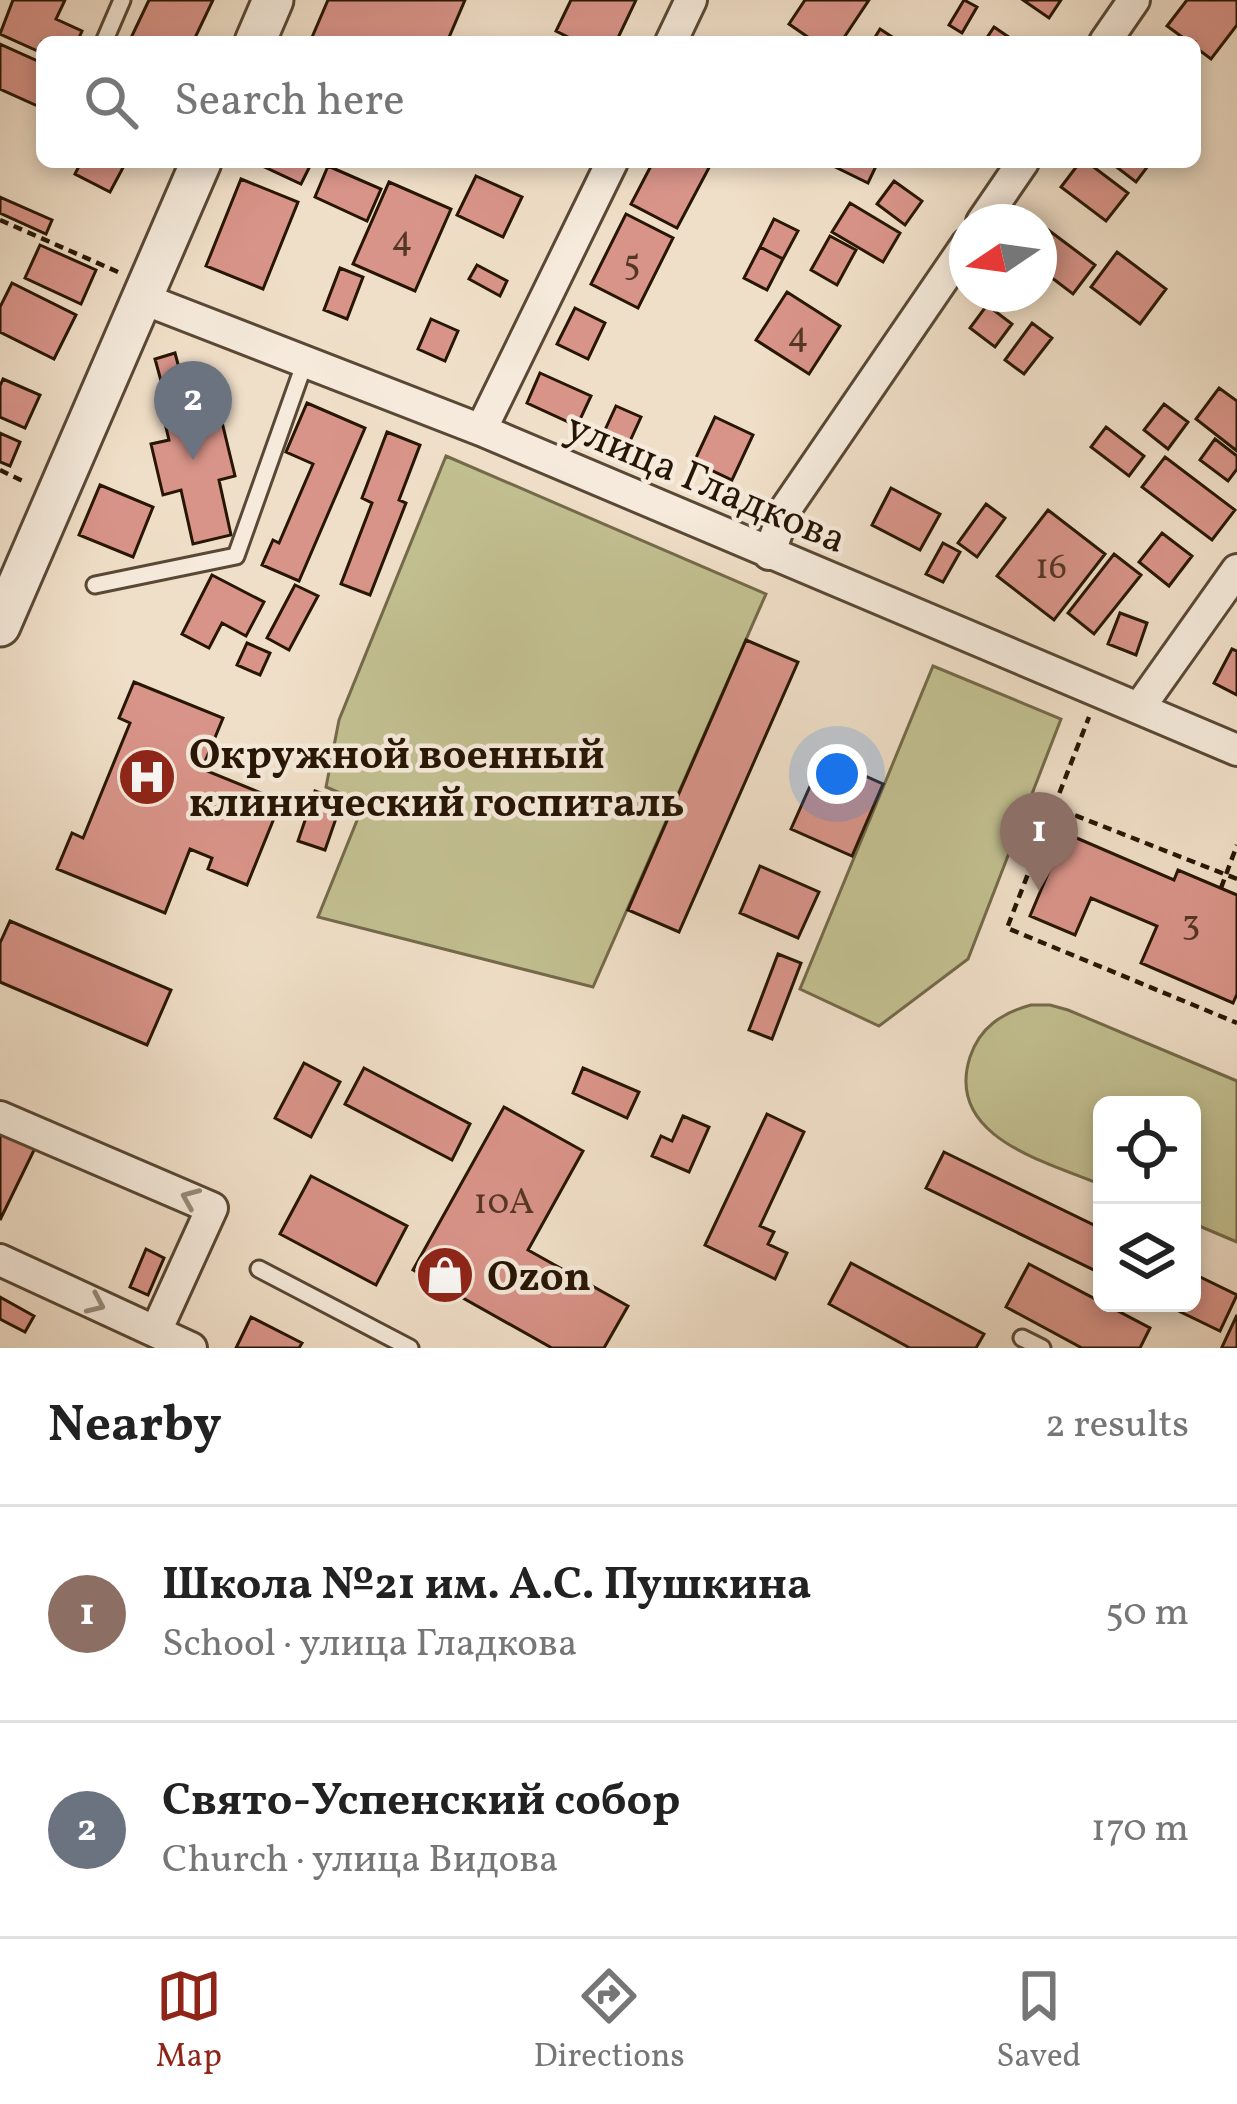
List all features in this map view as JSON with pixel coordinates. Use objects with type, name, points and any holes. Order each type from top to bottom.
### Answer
[{"type":"street","points":[[258,36],[273,0]]},
{"type":"street","points":[[673,36],[691,0]]},
{"type":"street","points":[[1109,36],[1134,0]]},
{"type":"street","points":[[0,626],[134,287],[198,168]]},
{"type":"street","points":[[481,430],[609,168]]},
{"type":"street","points":[[994,204],[1019,168]]},
{"type":"street","points":[[769,554],[785,510],[949,270]]},
{"type":"street","name":"улица Гладкова","points":[[134,287],[1237,750]]},
{"type":"street","points":[[1139,708],[1237,570]]},
{"type":"street","points":[[0,1117],[212,1208],[156,1331]]},
{"type":"street","points":[[0,1261],[191,1348]]},
{"type":"lane","points":[[107,36],[122,0]]},
{"type":"lane","points":[[94,586],[236,556],[305,362]]},
{"type":"lane","points":[[259,1269],[410,1348]]},
{"type":"lane","points":[[1022,1339],[1042,1348]]},
{"type":"path","points":[[0,220],[134,287]]},
{"type":"path","points":[[0,470],[32,485]]},
{"type":"path","points":[[1100,692],[1006,928],[1237,1023]]},
{"type":"path","points":[[1054,807],[1237,879]]},
{"type":"path","points":[[1220,888],[1237,845]]},
{"type":"shaded area","points":[[446,456],[766,594],[593,987],[318,917],[364,803],[326,787],[339,720]]},
{"type":"shaded area","points":[[933,666],[1061,719],[968,959],[879,1026],[800,989]]},
{"type":"shaded area","points":[[1031,1005],[1068,1010],[1237,1081],[1237,1242],[1201,1227],[1201,1096],[1093,1096],[1093,1181],[1030,1156],[986,1127],[972,1108],[966,1085],[970,1057],[980,1037],[1011,1012]]},
{"type":"building","points":[[13,0],[65,0],[56,19],[82,31],[80,36],[36,36],[36,50],[0,34]]},
{"type":"building","points":[[149,0],[213,0],[196,36],[132,36]]},
{"type":"building","points":[[328,0],[465,0],[450,36],[313,36]]},
{"type":"building","points":[[571,0],[636,0],[619,36],[566,36],[556,31]]},
{"type":"building","points":[[805,0],[869,0],[845,36],[806,36],[789,24]]},
{"type":"building","points":[[964,0],[977,7],[962,33],[949,25]]},
{"type":"building","points":[[1023,0],[1061,0],[1049,18]]},
{"type":"building","points":[[1187,0],[1237,0],[1237,25],[1211,59],[1201,52],[1201,36],[1181,36],[1167,26]]},
{"type":"building","points":[[0,44],[36,60],[36,105],[0,89]]},
{"type":"building","points":[[78,168],[123,168],[110,192],[75,174]]},
{"type":"building","points":[[267,168],[309,168],[301,184]]},
{"type":"building","points":[[327,168],[381,189],[367,221],[315,197]]},
{"type":"building","points":[[650,168],[709,168],[677,228],[631,204]]},
{"type":"building","points":[[837,168],[875,168],[868,183]]},
{"type":"building","points":[[1075,168],[1095,168],[1128,193],[1106,221],[1061,187]]},
{"type":"building","points":[[1118,168],[1146,168],[1136,182]]},
{"type":"building","points":[[476,176],[522,197],[503,237],[457,215]]},
{"type":"building","points":[[241,179],[298,202],[263,289],[206,266]]},
{"type":"building","points":[[894,181],[922,201],[905,225],[877,204]]},
{"type":"building","points":[[389,182],[451,209],[415,291],[353,264]]},
{"type":"building","points":[[0,197],[52,220],[46,234],[0,213]]},
{"type":"building","points":[[850,203],[900,233],[883,262],[832,232]]},
{"type":"building","points":[[626,214],[673,238],[638,308],[591,284]]},
{"type":"building","points":[[774,219],[798,231],[783,259],[760,247]]},
{"type":"building","points":[[830,236],[856,250],[837,285],[811,270]]},
{"type":"building","points":[[1057,236],[1095,265],[1073,294],[1057,282]]},
{"type":"building","points":[[40,245],[96,270],[81,304],[25,278]]},
{"type":"building","points":[[760,247],[783,259],[767,290],[744,278]]},
{"type":"building","points":[[1117,252],[1166,289],[1140,324],[1091,287]]},
{"type":"building","points":[[477,265],[507,281],[500,296],[469,279]]},
{"type":"building","points":[[340,268],[363,277],[347,319],[324,310]]},
{"type":"building","points":[[12,283],[76,315],[54,359],[0,332],[0,307]]},
{"type":"building","points":[[787,292],[840,326],[809,374],[756,340]]},
{"type":"building","points":[[575,308],[605,323],[588,359],[557,344]]},
{"type":"building","points":[[982,312],[996,312],[1012,324],[995,347],[970,328]]},
{"type":"building","points":[[431,319],[458,331],[445,361],[418,349]]},
{"type":"building","points":[[1032,323],[1052,338],[1024,374],[1005,360]]},
{"type":"building","points":[[175,353],[186,394],[166,399],[155,359]]},
{"type":"building","points":[[540,373],[591,396],[577,426],[527,403]]},
{"type":"building","points":[[3,379],[40,395],[25,428],[0,417]]},
{"type":"building","points":[[1219,388],[1237,401],[1237,451],[1196,419]]},
{"type":"building","points":[[307,403],[365,428],[299,581],[262,565],[273,540],[279,543],[313,464],[286,452]]},
{"type":"building","points":[[1164,404],[1188,422],[1168,449],[1144,430]]},
{"type":"building","points":[[193,405],[203,411],[205,422],[221,418],[235,476],[219,480],[231,535],[193,544],[181,490],[163,495],[151,444],[169,440],[164,419],[169,411]]},
{"type":"building","points":[[616,406],[641,417],[630,441],[605,430]]},
{"type":"building","points":[[715,417],[753,435],[732,480],[694,462]]},
{"type":"building","points":[[1106,427],[1144,456],[1129,476],[1091,447]]},
{"type":"building","points":[[387,432],[420,445],[399,500],[406,503],[370,595],[341,584],[372,503],[362,498]]},
{"type":"building","points":[[0,433],[20,442],[10,466],[0,462]]},
{"type":"building","points":[[1215,439],[1237,456],[1237,469],[1228,481],[1200,460]]},
{"type":"building","points":[[1165,457],[1235,510],[1212,540],[1142,487]]},
{"type":"building","points":[[100,485],[153,507],[133,557],[79,535]]},
{"type":"building","points":[[891,488],[940,514],[920,550],[872,525]]},
{"type":"building","points":[[986,504],[1005,518],[977,557],[958,543]]},
{"type":"building","points":[[1048,510],[1105,554],[1054,620],[997,576]]},
{"type":"building","points":[[1162,533],[1192,556],[1169,586],[1139,562]]},
{"type":"building","points":[[943,543],[960,552],[943,582],[926,574]]},
{"type":"building","points":[[1114,554],[1141,575],[1094,634],[1068,613]]},
{"type":"building","points":[[212,575],[264,602],[246,636],[222,623],[209,648],[182,634]]},
{"type":"building","points":[[295,585],[318,596],[289,650],[267,638]]},
{"type":"building","points":[[1120,613],[1147,623],[1136,655],[1108,644]]},
{"type":"building","points":[[746,640],[798,662],[679,932],[628,910]]},
{"type":"building","points":[[247,643],[270,653],[260,675],[237,665]]},
{"type":"building","points":[[1232,649],[1237,651],[1237,695],[1214,683]]},
{"type":"building","points":[[134,682],[223,718],[202,769],[281,801],[247,885],[208,869],[212,858],[190,849],[165,913],[57,869],[72,833],[83,838],[130,723],[119,718]]},
{"type":"building","points":[[823,757],[883,784],[852,856],[791,829]]},
{"type":"building","points":[[315,791],[342,801],[325,850],[298,841]]},
{"type":"building","points":[[1065,833],[1174,880],[1178,870],[1237,895],[1237,994],[1233,1003],[1141,963],[1157,926],[1091,898],[1075,935],[1030,916]]},
{"type":"building","points":[[760,866],[819,892],[798,938],[740,913]]},
{"type":"building","points":[[10,921],[171,990],[147,1045],[0,982],[0,943]]},
{"type":"building","points":[[778,954],[801,963],[772,1039],[749,1030]]},
{"type":"building","points":[[304,1063],[340,1082],[311,1137],[275,1118]]},
{"type":"building","points":[[364,1068],[470,1124],[452,1160],[345,1104]]},
{"type":"building","points":[[583,1068],[639,1092],[627,1118],[573,1093]]},
{"type":"building","points":[[504,1107],[583,1151],[528,1250],[628,1306],[604,1348],[552,1348],[413,1270]]},
{"type":"building","points":[[767,1114],[804,1132],[760,1226],[774,1232],[768,1244],[787,1253],[775,1279],[705,1245]]},
{"type":"building","points":[[683,1116],[709,1127],[689,1172],[652,1156],[661,1136],[672,1141]]},
{"type":"building","points":[[0,1124],[38,1142],[0,1220]]},
{"type":"building","points":[[944,1152],[1093,1225],[1093,1270],[926,1188]]},
{"type":"building","points":[[311,1176],[407,1226],[376,1285],[280,1234]]},
{"type":"building","points":[[146,1249],[164,1258],[148,1295],[130,1287]]},
{"type":"building","points":[[851,1263],[984,1334],[976,1348],[910,1348],[829,1304]]},
{"type":"building","points":[[1029,1264],[1093,1298],[1093,1312],[1120,1312],[1150,1328],[1140,1348],[1082,1348],[1006,1307]]},
{"type":"building","points":[[1201,1277],[1237,1295],[1220,1331],[1181,1312],[1201,1312]]},
{"type":"building","points":[[0,1297],[34,1316],[25,1332],[0,1319]]},
{"type":"building","points":[[1237,1315],[1237,1348],[1224,1348],[1222,1347]]},
{"type":"building","points":[[251,1317],[302,1343],[299,1348],[236,1348]]},
{"type":"place","name":"Свято-Успенский собор","points":[[193,460]]},
{"type":"place","name":"Окружной военный клинический госпиталь","points":[[147,777]]},
{"type":"place","name":"Школа №21 им. А.С. Пушкина","points":[[1039,891]]},
{"type":"place","name":"Ozon","points":[[445,1275]]}]
